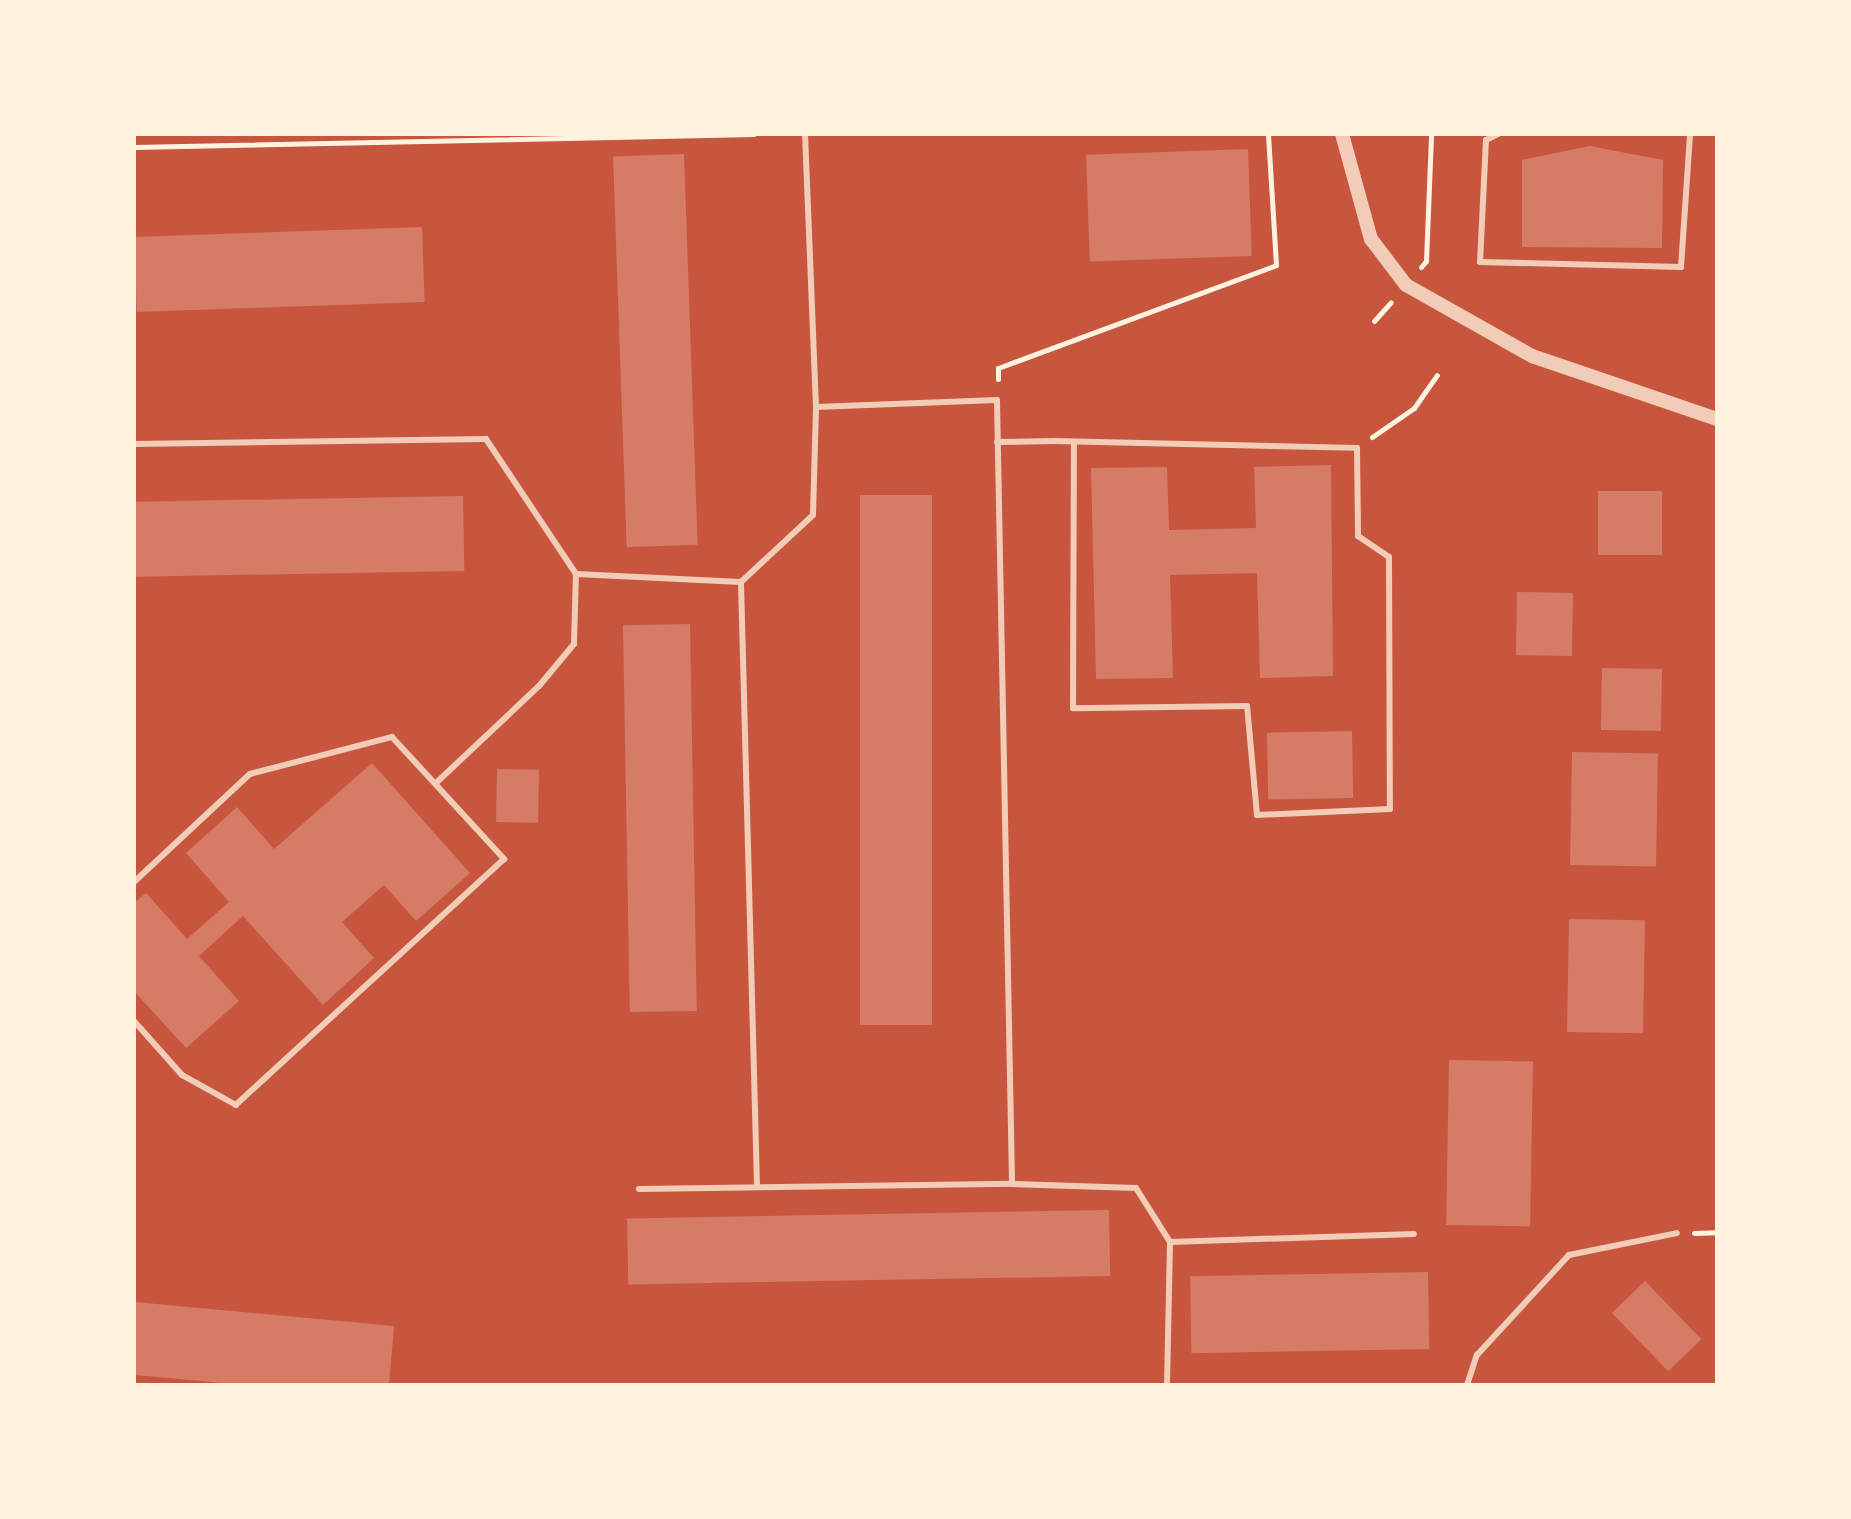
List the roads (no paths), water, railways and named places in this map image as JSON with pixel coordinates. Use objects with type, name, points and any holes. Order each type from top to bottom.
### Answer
[{"type":"street","points":[[1342,134],[1371,239],[1406,285],[1532,356],[1717,419]]},
{"type":"lane","points":[[576,574],[741,582],[813,515],[816,407],[805,134]]},
{"type":"lane","points":[[1498,134],[1486,140],[1480,262],[1681,267],[1690,134]]},
{"type":"lane","points":[[816,407],[997,400],[1012,1184]]},
{"type":"lane","points":[[134,444],[486,439],[576,574],[574,644],[539,686],[436,783]]},
{"type":"lane","points":[[997,442],[1074,442],[1357,448],[1358,536],[1389,557],[1390,809],[1257,815],[1247,706],[1073,708],[1074,442]]},
{"type":"lane","points":[[741,582],[757,1186]]},
{"type":"lane","points":[[134,882],[250,774],[392,737],[504,859],[236,1105],[182,1075],[134,1021]]},
{"type":"lane","points":[[639,1189],[1012,1184],[1136,1188],[1170,1242],[1167,1385]]},
{"type":"lane","points":[[1467,1385],[1477,1355],[1569,1255],[1677,1233]]},
{"type":"lane","points":[[1170,1242],[1414,1234]]}]
